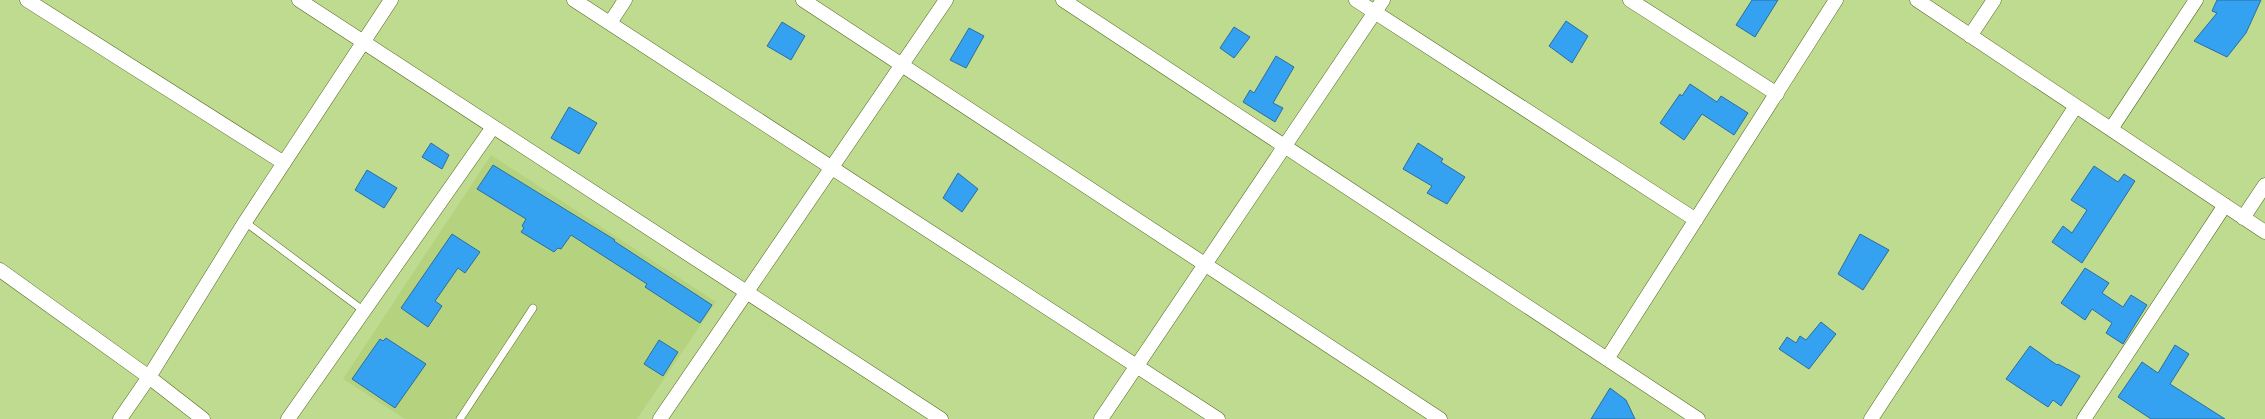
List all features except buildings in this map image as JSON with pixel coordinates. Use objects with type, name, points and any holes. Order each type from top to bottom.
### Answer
[{"type":"street","points":[[27,0],[284,163]]},
{"type":"street","points":[[298,0],[941,419]]},
{"type":"street","points":[[120,419],[149,377],[245,222],[391,0]]},
{"type":"street","points":[[574,0],[1218,419]]},
{"type":"street","points":[[610,23],[625,0]]},
{"type":"street","points":[[803,0],[1440,419]]},
{"type":"street","points":[[660,419],[946,0]]},
{"type":"street","points":[[1063,0],[1698,419]]},
{"type":"street","points":[[1356,0],[1696,220]]},
{"type":"street","points":[[1102,419],[1383,0]]},
{"type":"street","points":[[1630,0],[1776,94]]},
{"type":"street","points":[[1607,359],[1836,0]]},
{"type":"street","points":[[1917,0],[2265,232]]},
{"type":"street","points":[[1970,36],[1994,0]]},
{"type":"street","points":[[2110,129],[2196,0]]},
{"type":"street","points":[[1871,419],[2076,106]]},
{"type":"street","points":[[288,419],[493,127]]},
{"type":"street","points":[[2243,218],[2265,185]]},
{"type":"street","points":[[2084,419],[2224,205]]},
{"type":"street","points":[[0,270],[149,377],[203,419]]},
{"type":"lane","points":[[245,222],[364,311]]},
{"type":"lane","points":[[460,419],[532,308]]},
{"type":"shaded area","points":[[491,155],[716,302],[637,419],[405,419],[343,379]]}]
